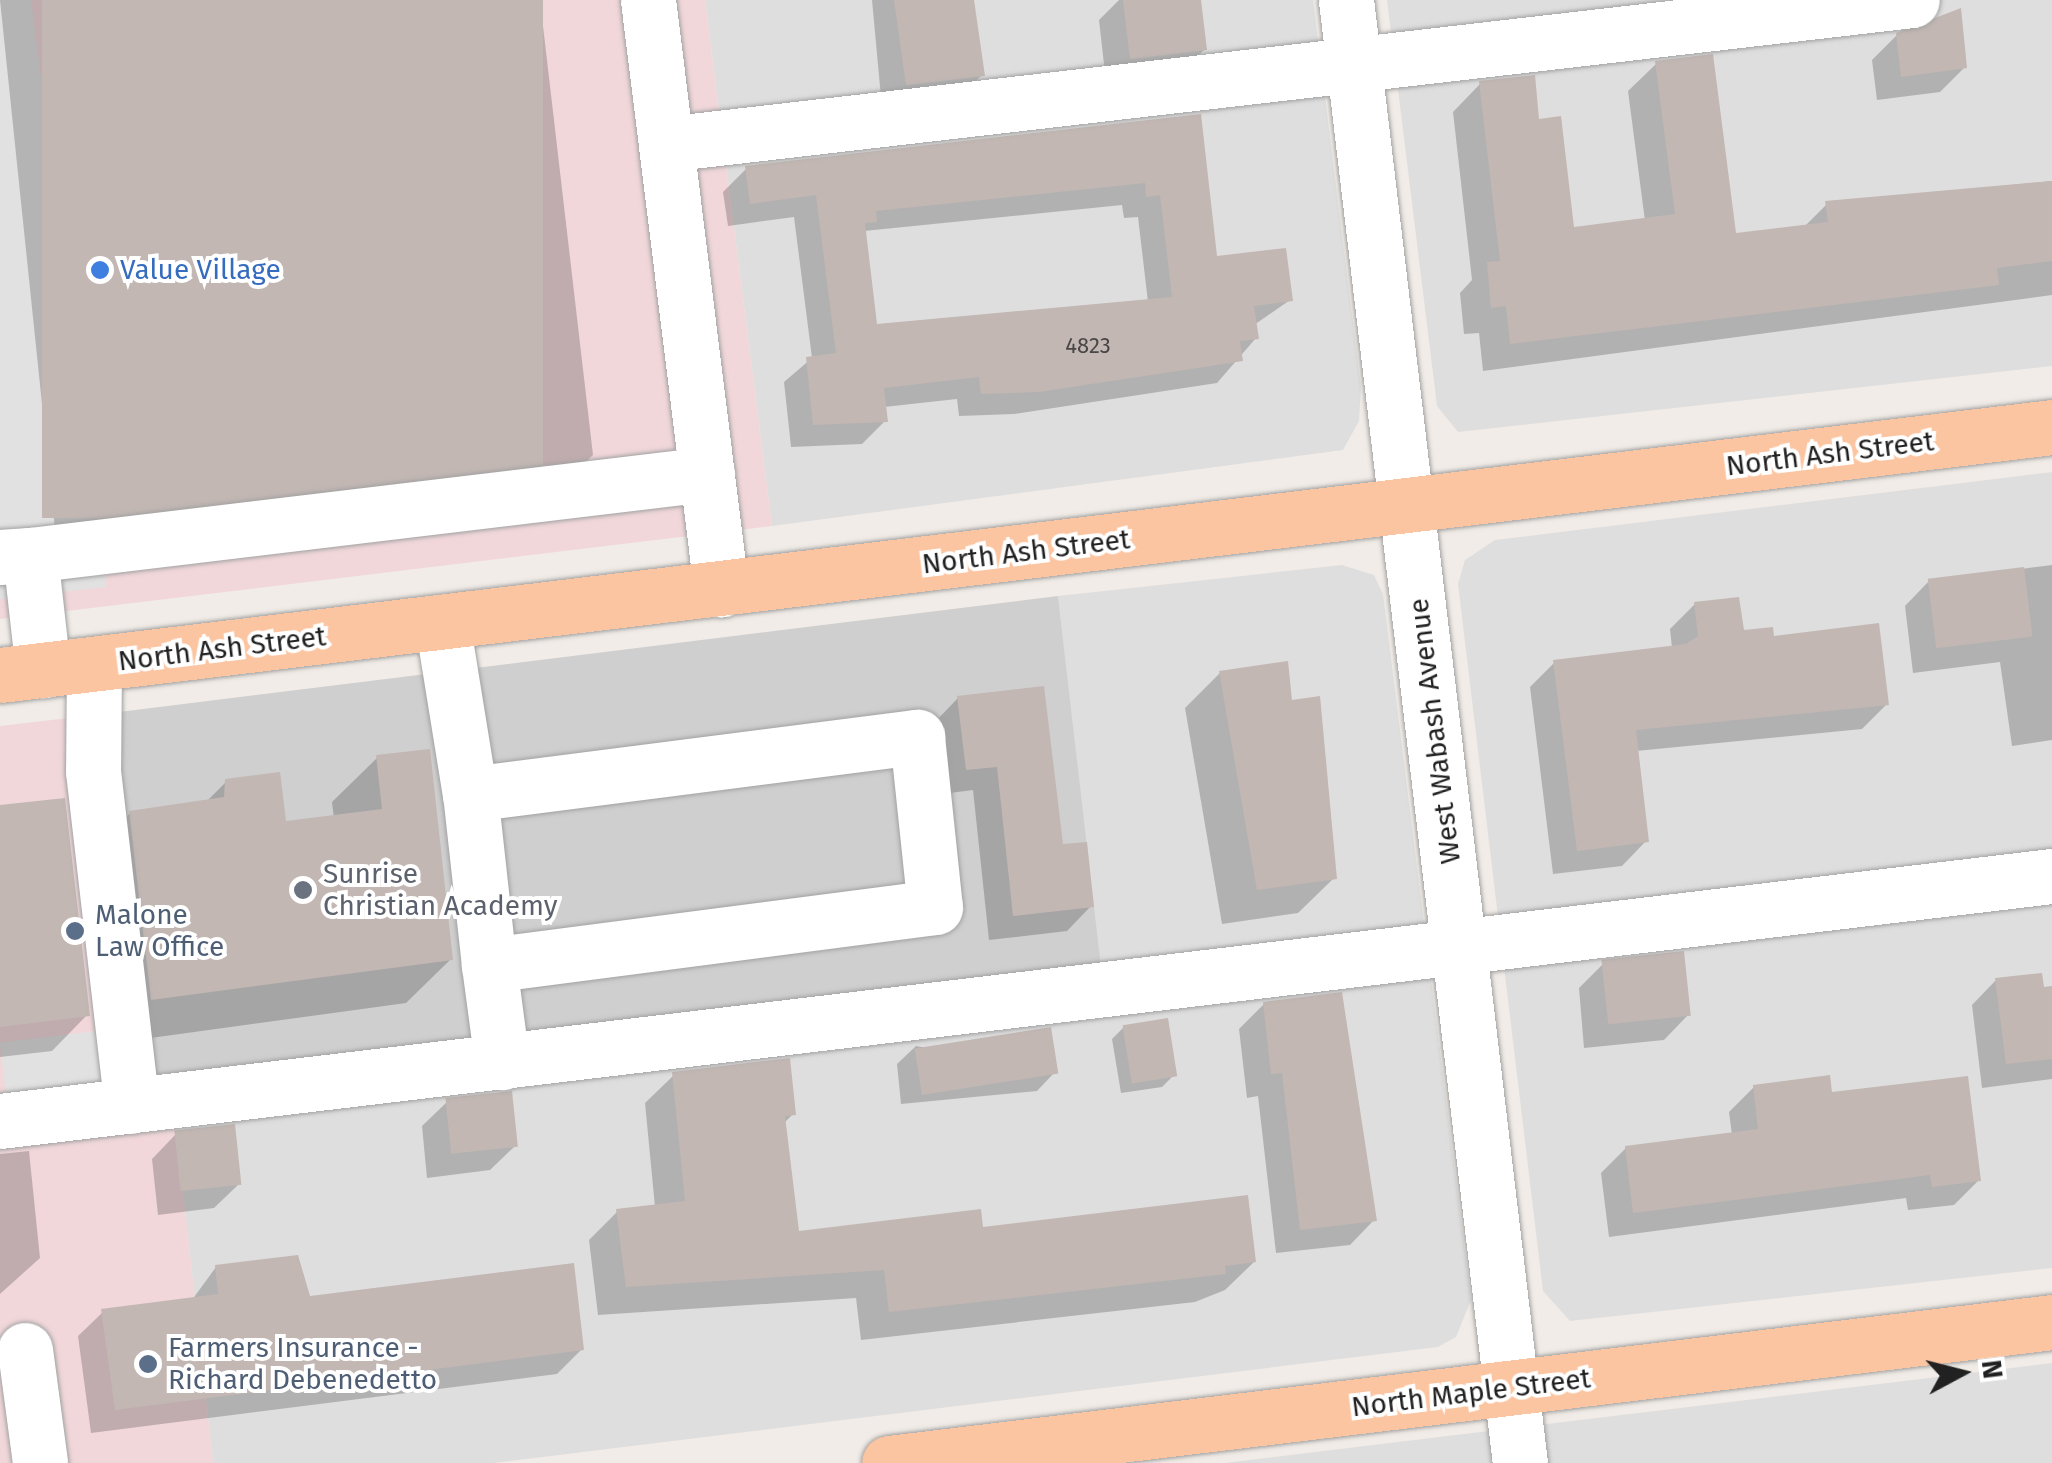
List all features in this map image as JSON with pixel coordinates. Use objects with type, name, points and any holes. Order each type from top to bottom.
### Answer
[{"type":"main road","name":"North Ash Street","points":[[46,670],[2052,427]]},
{"type":"main road","name":"North Maple Street","points":[[890,1463],[2052,1322]]},
{"type":"street","points":[[648,0],[721,589]]},
{"type":"street","name":"West Wabash Avenue","points":[[1346,0],[1520,1463]]},
{"type":"street","points":[[666,144],[1912,0]]},
{"type":"street","points":[[132,1106],[93,772],[46,670],[15,556],[707,474]]},
{"type":"street","points":[[442,622],[470,794],[502,1062]]},
{"type":"street","points":[[470,794],[917,737],[934,907],[490,964]]},
{"type":"street","points":[[0,1121],[2052,876]]},
{"type":"street","points":[[25,1350],[40,1463]]},
{"type":"shaded area","points":[[0,0],[705,0],[772,526],[0,619]]},
{"type":"shaded area","points":[[0,0],[31,0],[106,587],[0,599]]},
{"type":"shaded area","points":[[705,0],[1313,0],[1361,387],[1359,421],[1343,450],[772,526]]},
{"type":"shaded area","points":[[1387,0],[2052,0],[2052,366],[1458,432],[1437,406]]},
{"type":"shaded area","points":[[2052,472],[2052,1268],[1570,1321],[1543,1291],[1458,584],[1465,560],[1495,540]]},
{"type":"shaded area","points":[[1342,565],[1374,575],[1383,594],[1471,1300],[1456,1337],[1438,1347],[493,1463],[213,1463],[175,1120],[1104,1001],[1058,596]]},
{"type":"shaded area","points":[[1058,596],[1105,1002],[175,1120],[170,1073],[144,1076],[103,714]]},
{"type":"shaded area","points":[[103,714],[145,1076],[170,1073],[213,1463],[0,1463],[0,726]]},
{"type":"shaded area","points":[[104,1030],[111,1087],[7,1099],[0,1043]]},
{"type":"shaded area","points":[[2052,1363],[2052,1463],[1225,1463]]},
{"type":"building","points":[[42,0],[543,0],[543,518],[42,518]]},
{"type":"building","points":[[894,0],[974,0],[985,76],[906,85]]},
{"type":"building","points":[[1123,0],[1201,0],[1207,50],[1130,59]]},
{"type":"building","points":[[1961,8],[1967,68],[1901,77],[1896,33]]},
{"type":"building","points":[[1713,54],[1736,233],[1828,222],[1825,201],[2052,181],[2052,261],[1997,268],[1999,285],[1510,344],[1506,306],[1491,308],[1487,262],[1500,261],[1479,81],[1535,75],[1539,119],[1561,116],[1574,227],[1675,214],[1655,61]]},
{"type":"building","points":[[1201,114],[1217,256],[1286,248],[1293,301],[1254,306],[1259,339],[1240,341],[1243,361],[1039,392],[981,394],[979,377],[884,388],[888,422],[813,425],[806,357],[836,353],[816,195],[750,204],[745,166]],"holes":[[[1145,183],[1146,197],[1160,195],[1172,297],[877,324],[865,223],[877,222],[876,211]]]},
{"type":"building","points":[[2024,567],[2033,636],[1936,648],[1928,579]]},
{"type":"building","points":[[1739,597],[1744,630],[1773,627],[1774,636],[1879,623],[1889,705],[1636,730],[1649,842],[1577,851],[1553,660],[1686,644],[1698,636],[1694,602]]},
{"type":"building","points":[[1288,661],[1292,700],[1320,696],[1337,879],[1257,890],[1219,671]]},
{"type":"building","points":[[1044,686],[1063,844],[1087,842],[1094,907],[1013,916],[997,767],[966,770],[957,696]]},
{"type":"building","name":"Sunrise Christian Academy","points":[[430,749],[453,960],[151,1000],[129,811],[224,797],[225,779],[280,772],[286,821],[382,809],[376,755]]},
{"type":"building","points":[[65,798],[90,1016],[0,1027],[0,805]]},
{"type":"building","points":[[1684,951],[1691,1016],[1608,1024],[1601,960]]},
{"type":"building","points":[[2042,973],[2044,987],[2052,986],[2052,1059],[2006,1064],[1995,978]]},
{"type":"building","points":[[1342,992],[1377,1221],[1300,1230],[1282,1073],[1271,1074],[1263,1002]]},
{"type":"building","points":[[1168,1018],[1177,1076],[1132,1083],[1123,1025]]},
{"type":"building","points":[[1051,1027],[1058,1073],[922,1095],[915,1049]]},
{"type":"building","points":[[790,1058],[796,1115],[785,1116],[799,1231],[981,1209],[983,1227],[1248,1195],[1256,1262],[1225,1266],[1226,1274],[889,1312],[884,1270],[626,1287],[616,1209],[685,1201],[672,1072]]},
{"type":"building","points":[[1830,1075],[1832,1092],[1968,1076],[1981,1181],[1932,1187],[1930,1175],[1633,1213],[1625,1146],[1758,1129],[1753,1085]]},
{"type":"building","points":[[512,1091],[518,1147],[451,1154],[445,1098]]},
{"type":"building","points":[[235,1124],[241,1185],[181,1191],[174,1130]]},
{"type":"building","points":[[298,1255],[310,1296],[574,1263],[584,1350],[115,1410],[101,1309],[218,1294],[215,1265]]},
{"type":"place","name":"Value Village","points":[[100,270]]},
{"type":"place","name":"Sunrise Christian Academy","points":[[303,890]]},
{"type":"place","name":"Malone Law Office","points":[[75,931]]},
{"type":"place","name":"Farmers Insurance - Richard Debenedetto","points":[[148,1364]]}]
